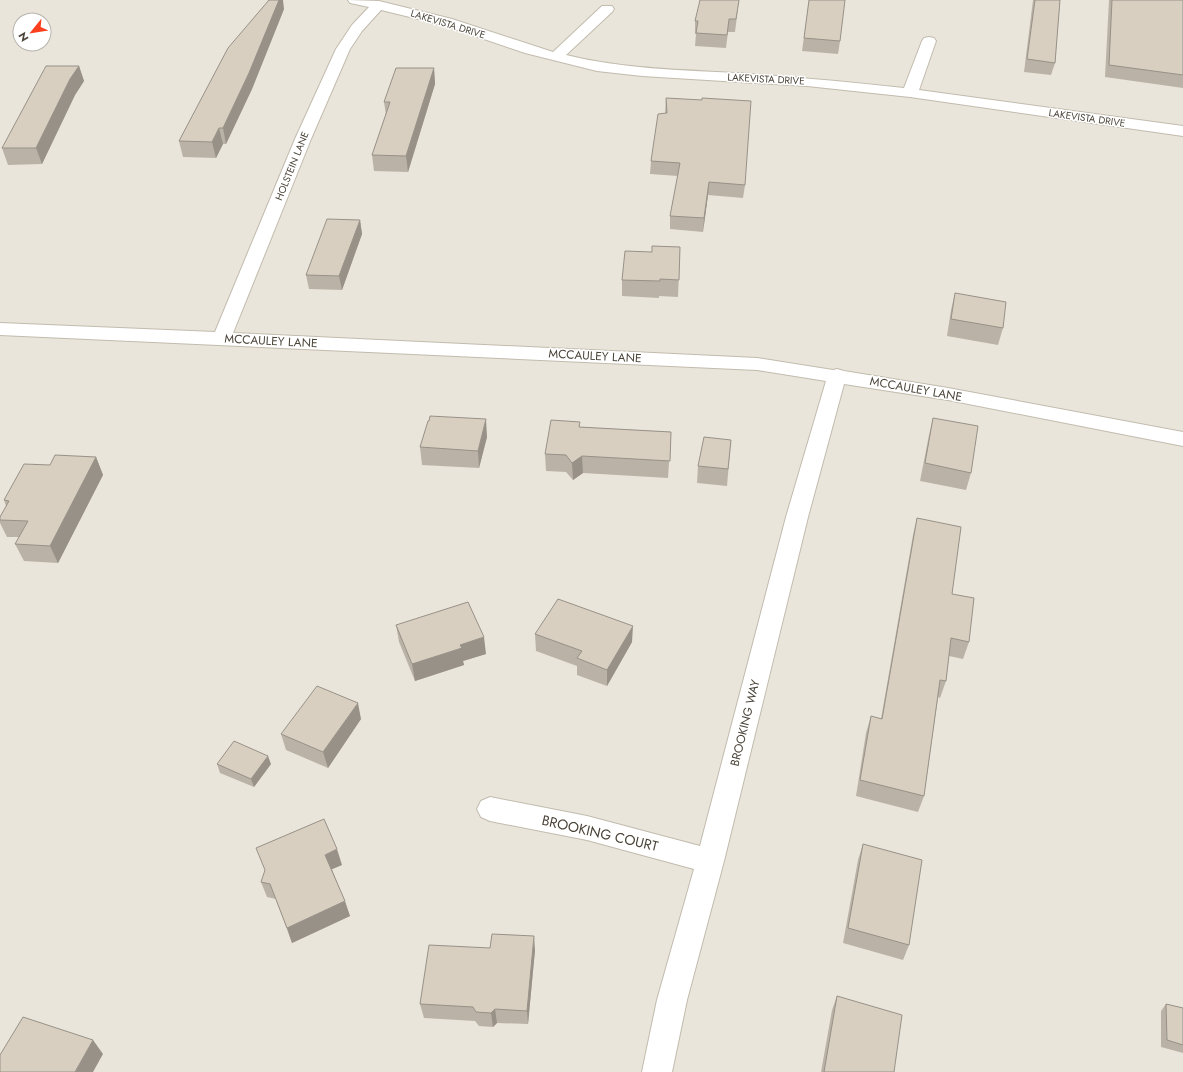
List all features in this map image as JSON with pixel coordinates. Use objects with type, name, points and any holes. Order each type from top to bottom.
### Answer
[{"type":"street","name":"LAKEVISTA DRIVE","points":[[355,0],[447,22],[556,57],[604,68],[807,82],[910,93],[1183,131]]},
{"type":"street","name":"HOLSTEIN LANE","points":[[222,338],[303,138],[343,49],[357,28],[379,5]]},
{"type":"street","points":[[556,57],[607,9]]},
{"type":"street","points":[[910,93],[928,41]]},
{"type":"street","name":"MCCAULEY LANE","points":[[0,329],[222,338],[757,364],[948,394],[1183,439]]},
{"type":"street","name":"BROOKING WAY","points":[[657,1072],[672,1000],[710,861],[795,525],[837,376]]},
{"type":"street","name":"BROOKING COURT","points":[[490,809],[587,828],[710,861]]},
{"type":"shaded area","points":[[0,0],[1183,0],[1183,1072],[0,1072]]},
{"type":"building","points":[[269,0],[279,0],[249,73],[223,128],[219,128],[212,142],[179,141],[228,48]]},
{"type":"building","points":[[700,0],[739,0],[736,19],[729,19],[727,35],[696,33],[698,21],[695,21]]},
{"type":"building","points":[[809,0],[845,0],[840,41],[804,38]]},
{"type":"building","points":[[1035,0],[1060,0],[1055,63],[1027,59]]},
{"type":"building","points":[[1112,0],[1183,0],[1183,75],[1109,65]]},
{"type":"building","points":[[46,66],[79,66],[70,79],[36,148],[2,148]]},
{"type":"building","points":[[396,68],[434,68],[406,156],[372,155],[390,102],[384,102]]},
{"type":"building","points":[[666,98],[702,100],[702,98],[751,101],[745,185],[709,182],[704,218],[670,216],[680,163],[651,161],[658,114],[667,113]]},
{"type":"building","points":[[327,219],[360,220],[339,276],[306,275]]},
{"type":"building","points":[[652,246],[680,247],[679,280],[622,280],[625,251],[652,252]]},
{"type":"building","points":[[955,293],[1006,302],[1003,328],[951,319]]},
{"type":"building","points":[[430,416],[486,419],[478,451],[420,447]]},
{"type":"building","points":[[933,418],[978,426],[971,473],[925,463]]},
{"type":"building","points":[[551,420],[580,422],[579,427],[671,432],[670,461],[582,456],[572,463],[566,455],[545,454]]},
{"type":"building","points":[[704,437],[731,440],[728,469],[698,466]]},
{"type":"building","points":[[55,455],[96,457],[50,546],[15,544],[28,521],[0,520],[0,517],[9,501],[4,500],[24,464],[50,465]]},
{"type":"building","points":[[917,518],[961,527],[952,594],[974,598],[969,642],[951,638],[946,681],[940,680],[924,796],[860,780],[871,716],[882,719]]},
{"type":"building","points":[[558,599],[633,626],[607,670],[577,658],[582,651],[535,634]]},
{"type":"building","points":[[468,602],[484,637],[460,645],[462,648],[412,664],[396,625]]},
{"type":"building","points":[[317,686],[358,703],[323,752],[281,734]]},
{"type":"building","points":[[234,741],[268,756],[251,779],[217,764]]},
{"type":"building","points":[[324,819],[337,849],[325,855],[345,901],[287,928],[270,884],[261,882],[265,870],[256,848]]},
{"type":"building","points":[[863,844],[922,860],[909,945],[848,928]]},
{"type":"building","points":[[492,934],[534,936],[527,1011],[495,1009],[491,1013],[476,1012],[473,1007],[420,1004],[429,945],[490,948]]},
{"type":"building","points":[[837,996],[902,1015],[894,1072],[824,1072]]},
{"type":"building","points":[[1166,1004],[1183,1008],[1183,1045],[1167,1040]]},
{"type":"building","points":[[23,1017],[93,1040],[75,1072],[0,1072],[0,1055]]}]
